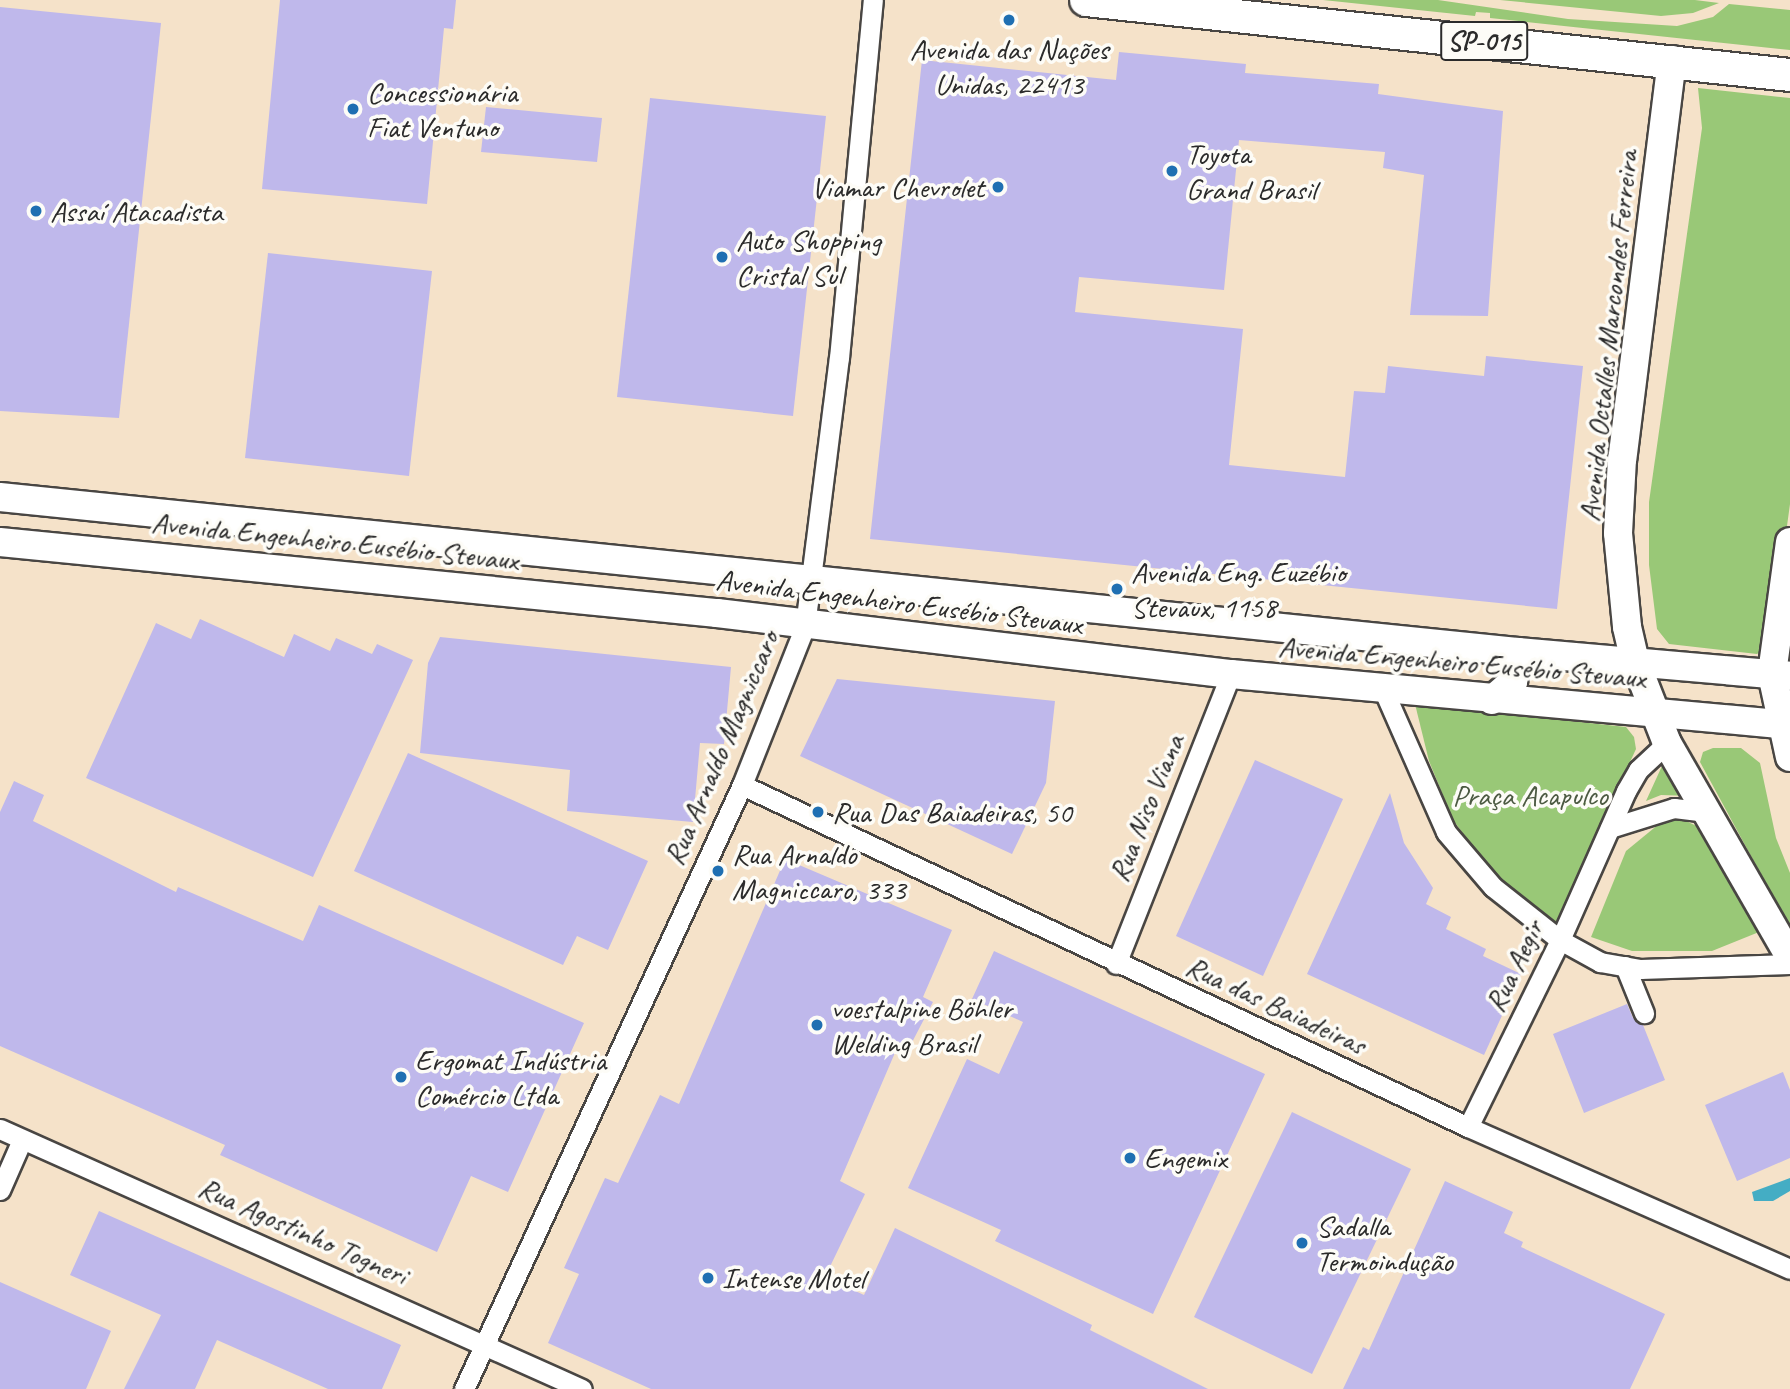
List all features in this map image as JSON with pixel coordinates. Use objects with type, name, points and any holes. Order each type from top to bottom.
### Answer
[{"type":"highway","name":"SP-015","points":[[1086,0],[1291,11],[1790,75]]},
{"type":"main road","name":"Avenida Octalles Marcondes Ferreira","points":[[1672,60],[1622,460],[1619,533],[1635,661],[1667,743],[1790,957]]},
{"type":"main road","name":"Avenida Engenheiro Eusébio Stevaux","points":[[0,497],[1518,652],[1781,675]]},
{"type":"main road","points":[[123,553],[140,550],[150,536],[149,518],[137,510]]},
{"type":"main road","points":[[236,563],[220,554],[218,542],[241,521]]},
{"type":"main road","name":"Avenida Engenheiro Eusébio Stevaux","points":[[0,542],[236,563],[1231,674],[1492,700],[1785,724]]},
{"type":"main road","points":[[1790,542],[1781,675],[1790,757]]},
{"type":"main road","points":[[1492,700],[1513,682],[1518,652]]},
{"type":"street","name":"Rua Arnaldo Magniccaro","points":[[464,1389],[742,785],[805,626],[839,358],[873,0]]},
{"type":"street","name":"Rua Niso Viana","points":[[1116,964],[1231,674]]},
{"type":"street","points":[[1383,689],[1446,832],[1493,887],[1560,940],[1600,962],[1625,966],[1701,970],[1790,964]]},
{"type":"street","name":"Rua Aegir","points":[[1468,1127],[1560,940],[1638,770],[1667,743]]},
{"type":"street","name":"Rua das Baiadeiras","points":[[742,785],[1116,964],[1468,1127],[1790,1269]]},
{"type":"street","points":[[1610,828],[1665,809],[1705,812]]},
{"type":"street","points":[[1625,966],[1644,1013]]},
{"type":"street","name":"Rua Agostinho Togneri","points":[[0,1129],[582,1389]]},
{"type":"street","points":[[0,1190],[22,1140]]},
{"type":"green space","points":[[1323,0],[1438,0],[1568,19],[1677,26],[1713,17],[1729,4],[1790,10],[1790,50],[1490,18],[1490,13],[1476,12],[1475,16]]},
{"type":"green space","points":[[1500,0],[1695,0],[1719,3],[1693,13],[1661,16]]},
{"type":"green space","points":[[1698,88],[1790,98],[1790,504],[1771,643],[1757,654],[1669,644],[1657,629],[1649,565],[1649,502],[1702,128]]},
{"type":"green space","name":"Praça Acapulco","points":[[1415,704],[1626,727],[1634,737],[1636,749],[1556,922],[1499,882],[1453,820],[1429,761]]},
{"type":"green space","points":[[1713,748],[1741,748],[1760,763],[1776,838],[1790,873],[1790,928],[1700,762],[1703,752]]},
{"type":"green space","points":[[1667,755],[1692,796],[1661,795],[1646,801]]},
{"type":"green space","name":"Praça Acapulco","points":[[1665,819],[1686,821],[1707,831],[1764,930],[1712,951],[1632,951],[1591,937],[1626,851]]},
{"type":"water","points":[[1790,1178],[1790,1191],[1773,1201],[1754,1201],[1752,1192]]},
{"type":"building","name":"Concessionária Fiat Ventuno","points":[[280,0],[456,0],[453,29],[444,28],[427,204],[262,189]]},
{"type":"building","name":"Assaí Atacadista","points":[[0,7],[161,23],[119,418],[0,411]]},
{"type":"building","points":[[1119,52],[1246,64],[1245,73],[1379,84],[1378,94],[1503,111],[1488,316],[1410,315],[1424,175],[1383,168],[1385,152],[1239,140],[1224,290],[1079,277],[1075,312],[1243,329],[1229,465],[1345,477],[1354,391],[1385,393],[1388,366],[1484,376],[1486,356],[1583,366],[1557,609],[870,539],[922,60],[1116,80]]},
{"type":"building","name":"Auto Shopping Cristal Sul","points":[[650,98],[826,116],[793,416],[617,397]]},
{"type":"building","points":[[486,107],[602,118],[597,162],[481,152]]},
{"type":"building","points":[[268,253],[432,271],[409,476],[245,458]]},
{"type":"building","points":[[200,619],[284,657],[294,634],[330,651],[336,638],[372,654],[377,644],[413,660],[313,877],[86,778],[156,623],[191,639]]},
{"type":"building","points":[[440,637],[731,667],[724,744],[700,743],[693,822],[567,811],[570,770],[420,753],[428,663]]},
{"type":"building","points":[[837,679],[1055,701],[1046,783],[1012,854],[800,756]]},
{"type":"building","points":[[408,753],[648,861],[608,950],[577,936],[563,965],[354,871]]},
{"type":"building","points":[[1255,760],[1343,799],[1263,976],[1176,936]]},
{"type":"building","points":[[14,781],[44,795],[33,821],[176,892],[178,887],[303,941],[319,905],[584,1023],[508,1192],[471,1176],[437,1252],[220,1155],[225,1145],[0,1046],[0,812]]},
{"type":"building","points":[[1390,793],[1404,843],[1433,888],[1426,904],[1451,917],[1446,929],[1486,949],[1483,956],[1521,974],[1484,1055],[1307,974]]},
{"type":"building","points":[[785,859],[952,930],[923,997],[933,1002],[908,1050],[897,1048],[840,1181],[865,1194],[825,1277],[864,1295],[895,1228],[1092,1325],[1090,1330],[1208,1389],[651,1389],[548,1343],[579,1274],[564,1268],[605,1178],[618,1183],[660,1095],[679,1104]]},
{"type":"building","name":"Engemix","points":[[994,951],[1265,1074],[1153,1314],[995,1241],[1001,1230],[908,1188],[967,1059],[999,1074],[1023,1022],[972,999]]},
{"type":"building","points":[[1627,1004],[1633,1018],[1643,1025],[1665,1080],[1584,1113],[1553,1034]]},
{"type":"building","points":[[1783,1072],[1790,1090],[1790,1158],[1737,1181],[1705,1105]]},
{"type":"building","name":"Sadalla Termoindução","points":[[1292,1112],[1411,1169],[1312,1374],[1194,1317]]},
{"type":"building","points":[[1445,1181],[1513,1212],[1504,1233],[1523,1242],[1521,1247],[1665,1314],[1630,1389],[1343,1389],[1363,1347],[1369,1350]]},
{"type":"building","points":[[99,1211],[401,1345],[382,1389],[328,1389],[217,1340],[195,1389],[124,1389],[161,1315],[70,1275]]},
{"type":"building","points":[[0,1282],[111,1331],[86,1389],[0,1389]]},
{"type":"place","name":"Avenida das Nações Unidas, 22413","points":[[1009,20]]},
{"type":"place","name":"Concessionária Fiat Ventuno","points":[[353,109]]},
{"type":"place","name":"Toyota Grand Brasil","points":[[1172,171]]},
{"type":"place","name":"Viamar Chevrolet","points":[[998,187]]},
{"type":"place","name":"Assaí Atacadista","points":[[36,211]]},
{"type":"place","name":"Auto Shopping Cristal Sul","points":[[722,257]]},
{"type":"place","name":"Avenida Eng. Euzébio Stevaux, 1158","points":[[1117,589]]},
{"type":"place","name":"Rua Das Baiadeiras, 50","points":[[818,812]]},
{"type":"place","name":"Rua Arnaldo Magniccaro, 333","points":[[718,871]]},
{"type":"place","name":"voestalpine Böhler Welding Brasil","points":[[817,1025]]},
{"type":"place","name":"Ergomat Indústria Comércio Ltda","points":[[401,1077]]},
{"type":"place","name":"Engemix","points":[[1130,1158]]},
{"type":"place","name":"Sadalla Termoindução","points":[[1302,1243]]},
{"type":"place","name":"Intense Motel","points":[[708,1278]]}]
